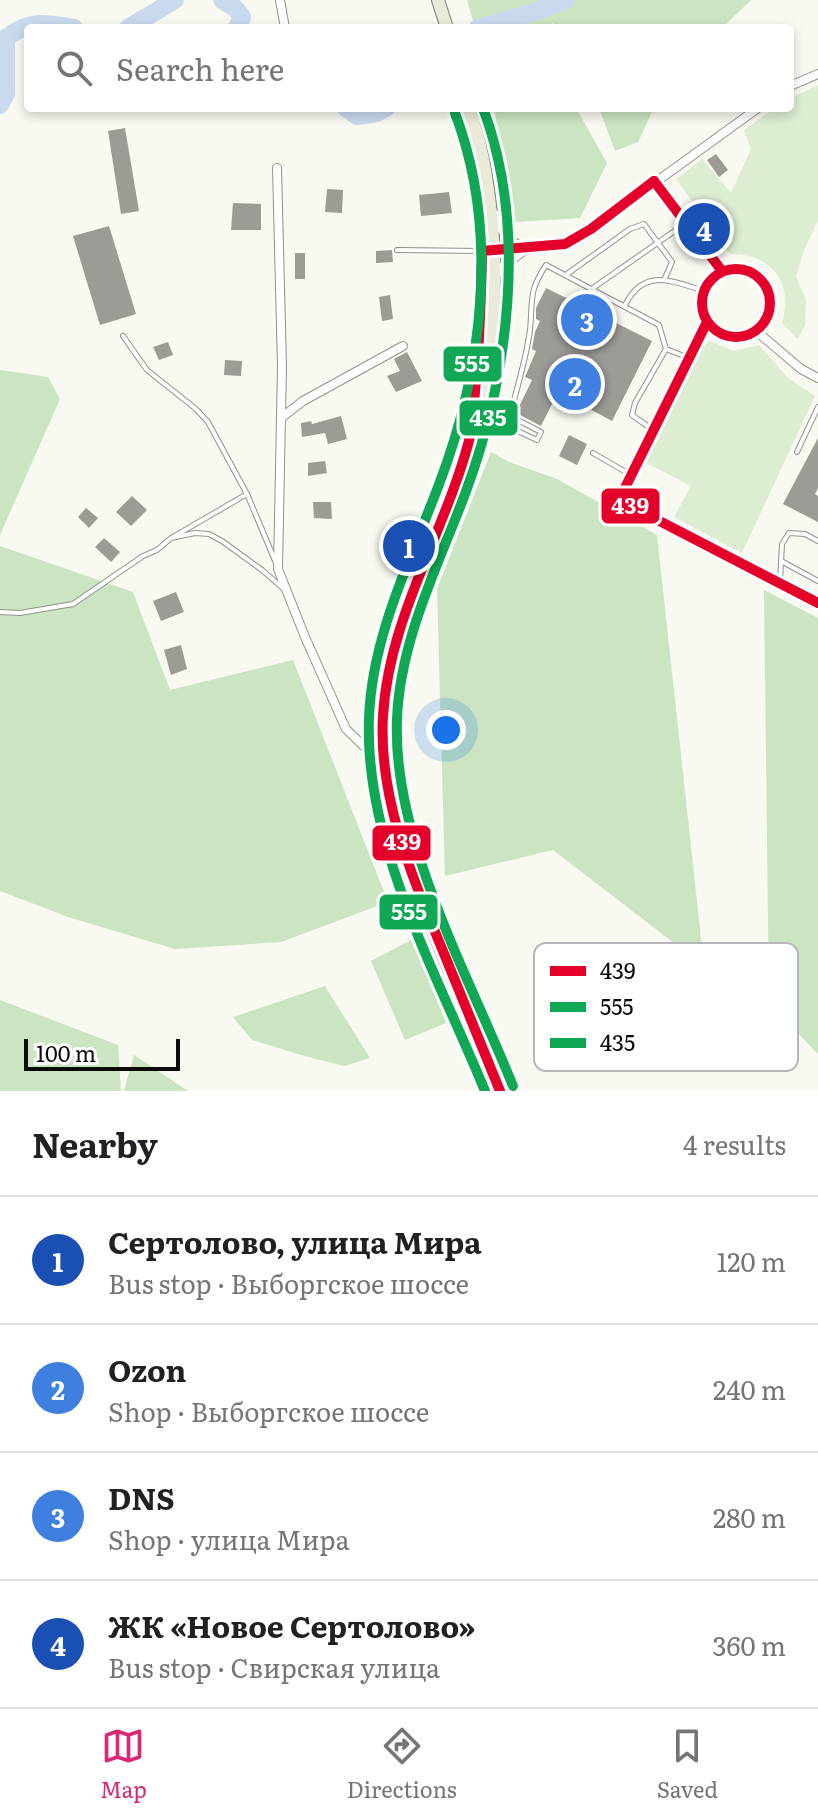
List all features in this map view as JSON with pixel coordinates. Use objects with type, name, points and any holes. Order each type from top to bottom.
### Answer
[{"type":"main road","points":[[438,0],[446,24]]},
{"type":"main road","points":[[467,112],[488,250],[496,275],[493,330],[486,380],[471,435],[394,646],[383,718],[392,812],[407,862],[500,1091]]},
{"type":"main road","points":[[468,112],[476,128],[489,194],[482,331],[471,435]]},
{"type":"street","points":[[280,0],[284,24]]},
{"type":"street","points":[[794,84],[818,74]]},
{"type":"street","points":[[488,250],[565,244],[580,237],[752,112]]},
{"type":"street","points":[[277,168],[281,418],[278,569],[346,729],[386,768]]},
{"type":"street","points":[[654,181],[722,271]]},
{"type":"street","points":[[489,194],[500,227],[509,242],[528,249]]},
{"type":"street","points":[[496,275],[514,256],[528,249]]},
{"type":"street","points":[[736,268],[750,271],[762,280],[769,292],[770,307],[766,320],[756,331],[743,336],[730,336],[717,331],[707,322],[703,312],[704,291],[714,276],[722,271],[736,268]]},
{"type":"street","points":[[707,322],[619,500],[818,603]]},
{"type":"street","points":[[756,331],[801,369],[818,378]]},
{"type":"street","points":[[281,418],[303,401],[403,346]]},
{"type":"lane","points":[[593,288],[686,223]]},
{"type":"lane","points":[[566,274],[630,229],[644,224],[672,262],[665,278]]},
{"type":"lane","points":[[397,250],[469,253],[488,250]]},
{"type":"lane","points":[[510,416],[541,432],[537,440],[507,426],[530,329],[530,301],[536,280],[546,265],[659,325],[666,349],[635,403],[632,415],[653,430]]},
{"type":"lane","points":[[625,305],[630,295],[652,279],[665,278],[704,291]]},
{"type":"lane","points":[[123,336],[147,370],[208,422],[247,494],[278,569]]},
{"type":"lane","points":[[666,349],[689,358]]},
{"type":"lane","points":[[797,452],[818,407]]},
{"type":"lane","points":[[593,453],[631,475]]},
{"type":"lane","points":[[0,612],[20,613],[73,604],[194,522],[247,494]]},
{"type":"lane","points":[[171,538],[195,533],[209,534],[262,570],[287,592]]},
{"type":"lane","points":[[780,583],[782,544],[789,533],[805,534],[818,541]]},
{"type":"lane","points":[[783,562],[818,581]]},
{"type":"green space","points":[[467,0],[751,0],[726,24],[474,24]]},
{"type":"green space","points":[[818,85],[818,221],[804,250],[796,277],[806,300],[805,325],[798,339],[782,323],[785,295],[776,273],[758,259],[730,254],[676,179],[702,159],[731,193],[751,149],[744,130],[769,112],[794,112],[794,96]]},
{"type":"green space","points":[[495,112],[578,112],[607,163],[580,218],[516,222]]},
{"type":"green space","points":[[600,112],[652,112],[638,142],[615,151]]},
{"type":"green space","points":[[709,341],[734,351],[759,345],[788,378],[815,396],[742,553],[674,517],[691,486],[645,462]]},
{"type":"green space","points":[[0,370],[48,377],[60,399],[0,535]]},
{"type":"green space","points":[[491,452],[509,462],[557,479],[657,535],[701,943],[674,943],[553,850],[445,876],[437,589]]},
{"type":"green space","points":[[0,546],[133,592],[170,690],[293,660],[388,902],[281,942],[175,949],[68,917],[0,891]]},
{"type":"green space","points":[[764,590],[818,618],[818,1054],[798,1033],[798,943],[768,943]]},
{"type":"green space","points":[[413,939],[446,1023],[405,1040],[371,961]]},
{"type":"green space","points":[[325,986],[370,1058],[344,1066],[301,1055],[252,1040],[233,1017]]},
{"type":"green space","points":[[0,1000],[118,1045],[121,1091],[0,1091]]},
{"type":"green space","points":[[134,1055],[188,1091],[124,1091]]},
{"type":"building","points":[[125,128],[139,211],[121,214],[108,131]]},
{"type":"building","points":[[716,154],[728,170],[719,177],[707,160]]},
{"type":"building","points":[[327,189],[343,190],[342,213],[325,212]]},
{"type":"building","points":[[449,192],[452,213],[421,216],[419,195]]},
{"type":"building","points":[[233,203],[261,204],[261,230],[231,230]]},
{"type":"building","points":[[109,226],[136,314],[100,325],[73,236]]},
{"type":"building","points":[[392,250],[393,262],[376,263],[376,251]]},
{"type":"building","points":[[295,253],[305,253],[305,279],[295,279]]},
{"type":"building","points":[[546,288],[652,341],[612,421],[558,392],[541,426],[516,413],[532,380],[525,377],[536,351],[532,349],[540,321],[536,319],[536,308]]},
{"type":"building","points":[[390,295],[393,319],[382,321],[379,297]]},
{"type":"building","points":[[168,342],[173,355],[159,360],[153,347]]},
{"type":"building","points":[[407,352],[422,381],[396,392],[387,376],[400,371],[394,359]]},
{"type":"building","points":[[225,360],[242,361],[241,376],[224,375]]},
{"type":"building","points":[[341,416],[347,439],[328,444],[325,433],[302,437],[301,423],[311,421],[312,424]]},
{"type":"building","points":[[569,435],[587,444],[577,465],[559,456]]},
{"type":"building","points":[[818,438],[818,488],[815,494],[818,496],[818,522],[783,504]]},
{"type":"building","points":[[325,461],[327,473],[308,476],[308,463]]},
{"type":"building","points":[[132,496],[147,510],[131,526],[116,512]]},
{"type":"building","points":[[313,502],[331,502],[332,519],[314,518]]},
{"type":"building","points":[[86,508],[98,518],[89,528],[78,517]]},
{"type":"building","points":[[104,538],[120,552],[111,562],[95,547]]},
{"type":"building","points":[[176,592],[184,612],[161,621],[153,601]]},
{"type":"building","points":[[181,645],[187,669],[171,675],[164,650]]},
{"type":"waterway","points":[[135,24],[175,0]]},
{"type":"waterway","points":[[222,0],[242,17],[239,24]]},
{"type":"waterway","points":[[492,24],[565,0]]},
{"type":"waterway","points":[[0,105],[6,94],[6,38],[24,28]]},
{"type":"waterway","points":[[352,112],[357,116],[379,112]]},
{"type":"transit line","name":"435","points":[[484,112],[497,154],[509,252],[502,352],[480,448],[413,632],[405,661],[397,719],[399,765],[407,812],[420,859],[513,1086]]},
{"type":"transit line","name":"555","points":[[455,113],[469,158],[478,205],[481,253],[475,349],[453,442],[385,628],[377,658],[369,718],[371,766],[378,814],[391,862],[426,956],[485,1091]]},
{"type":"transit line","name":"439","points":[[654,181],[722,271]]},
{"type":"transit line","name":"439","points":[[500,1091],[400,839],[386,778],[383,747],[388,679],[407,608],[461,469],[471,433],[482,251],[565,244],[591,229],[654,181]]},
{"type":"transit line","name":"439","points":[[736,269],[760,279],[770,303],[760,327],[736,337],[712,327],[702,303],[712,279],[736,269]]},
{"type":"transit line","name":"439","points":[[707,322],[619,500],[818,603]]},
{"type":"place","name":"ЖК «Новое Сертолово»","points":[[704,229]]},
{"type":"place","name":"DNS","points":[[587,320]]},
{"type":"place","name":"Ozon","points":[[575,384]]},
{"type":"place","name":"Сертолово, улица Мира","points":[[409,546]]}]
